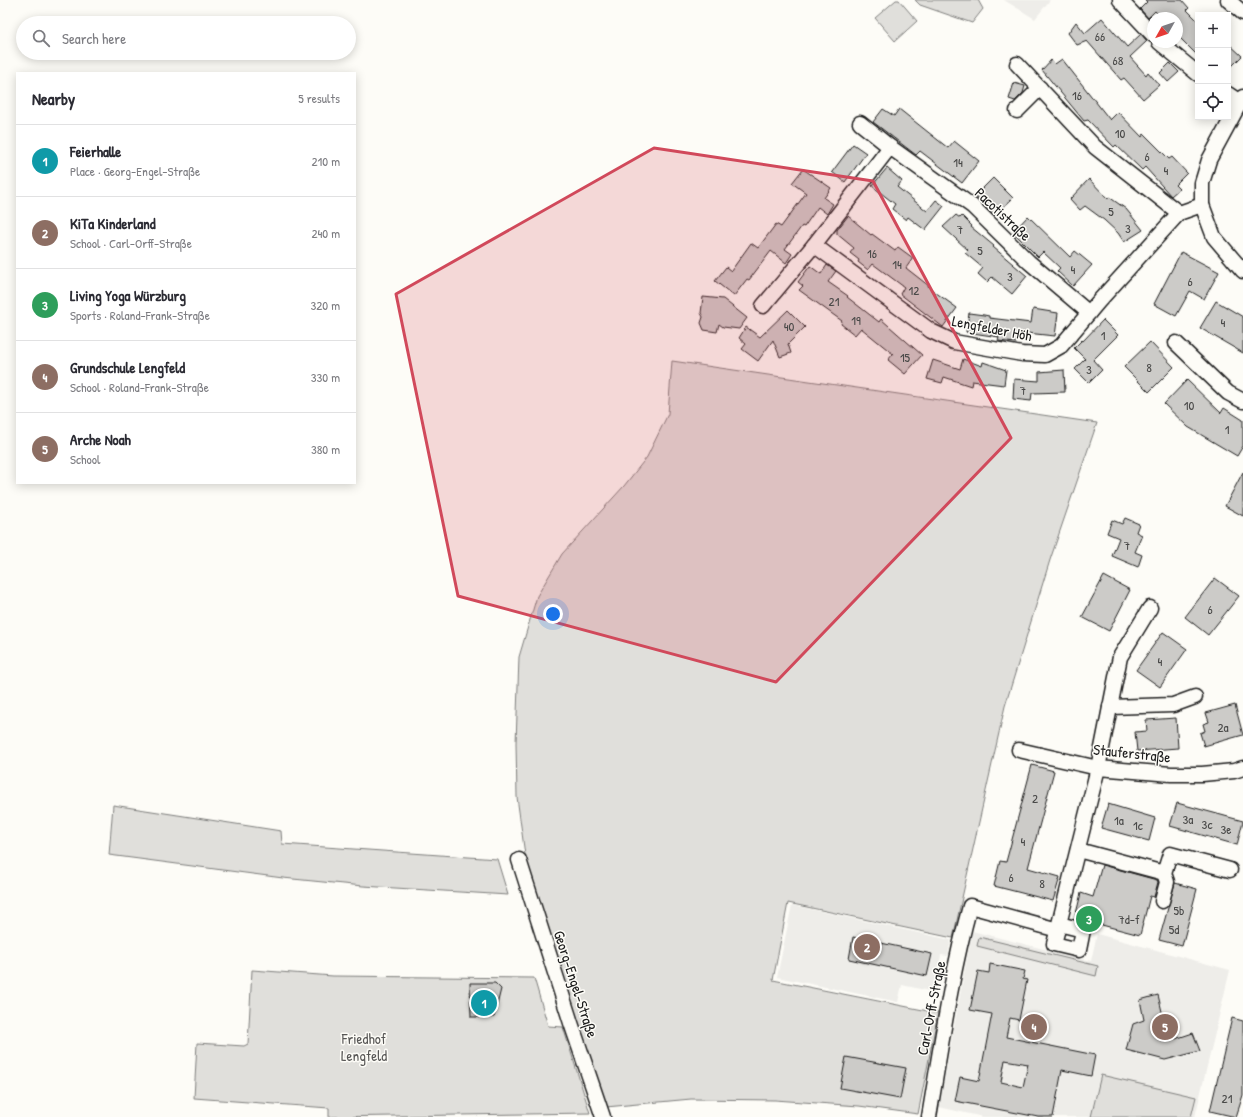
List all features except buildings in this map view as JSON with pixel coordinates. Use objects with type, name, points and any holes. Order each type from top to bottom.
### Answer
[{"type":"street","points":[[1120,0],[1147,29]]},
{"type":"street","points":[[1228,0],[1243,13]]},
{"type":"street","points":[[1166,48],[1195,72]]},
{"type":"street","points":[[1017,64],[1095,147],[1180,213]]},
{"type":"street","points":[[1017,111],[1040,88]]},
{"type":"street","points":[[1231,96],[1242,101],[1209,160],[1202,183],[1202,205],[1214,237],[1243,271]]},
{"type":"street","name":"Pacotistraße","points":[[860,123],[890,147],[972,206],[1029,262],[1089,313]]},
{"type":"street","points":[[763,306],[814,245],[890,147]]},
{"type":"street","name":"Lengfelder Höh","points":[[814,245],[932,331],[954,342],[1022,354],[1045,355],[1060,346],[1180,213],[1202,205]]},
{"type":"street","points":[[1176,343],[1228,393],[1243,401]]},
{"type":"street","points":[[1150,608],[1120,657],[1098,768],[1078,850],[1164,873]]},
{"type":"street","points":[[1110,707],[1173,705],[1195,697]]},
{"type":"street","name":"Stauferstraße","points":[[1018,750],[1098,768],[1171,774],[1202,774],[1234,771],[1243,768]]},
{"type":"street","name":"Carl-Orff-Straße","points":[[930,1117],[945,1017],[970,906],[1059,927],[1078,850]]},
{"type":"street","points":[[1162,901],[1167,882],[1164,873],[1170,854],[1230,870]]},
{"type":"street","name":"Georg-Engel-Straße","points":[[519,860],[571,1023],[603,1117]]},
{"type":"highlighted area","points":[[654,148],[873,181],[1011,438],[776,682],[458,596],[396,294]]},
{"type":"shaded area","points":[[1004,0],[1050,0],[1035,19]]},
{"type":"shaded area","points":[[792,905],[951,940],[948,956],[941,955],[934,992],[902,985],[898,1002],[777,977]]},
{"type":"shaded area","points":[[972,931],[1091,961],[1097,934],[1230,970],[1195,1117],[983,1117],[939,1107]]},
{"type":"green space","points":[[896,0],[899,0],[917,21],[895,41],[875,18]]},
{"type":"green space","points":[[915,0],[978,0],[983,9],[972,23],[920,5]]},
{"type":"green space","points":[[672,361],[1097,423],[1050,560],[1005,706],[953,938],[788,903],[773,980],[938,1013],[918,1114],[859,1106],[775,1100],[691,1099],[606,1107],[598,1084],[526,862],[517,797],[516,743],[519,657],[537,596],[562,554],[624,486],[647,457],[668,414]]},
{"type":"green space","points":[[113,805],[281,831],[282,844],[497,859],[508,895],[363,886],[283,878],[109,855]]},
{"type":"green space","points":[[979,937],[1098,966],[1096,976],[977,946]]},
{"type":"green space","name":"Friedhof Lengfeld","points":[[252,970],[333,976],[534,978],[548,1026],[563,1027],[590,1113],[329,1117],[329,1108],[194,1098],[197,1043],[244,1046],[248,1044]]},
{"type":"green space","points":[[1101,1075],[1196,1097],[1191,1117],[1091,1117]]},
{"type":"place","name":"Living Yoga Würzburg","points":[[1089,919]]},
{"type":"place","name":"KiTa Kinderland","points":[[867,947]]},
{"type":"place","name":"Feierhalle","points":[[484,1003]]},
{"type":"place","name":"Grundschule Lengfeld","points":[[1034,1027]]},
{"type":"place","name":"Arche Noah","points":[[1165,1027]]}]
